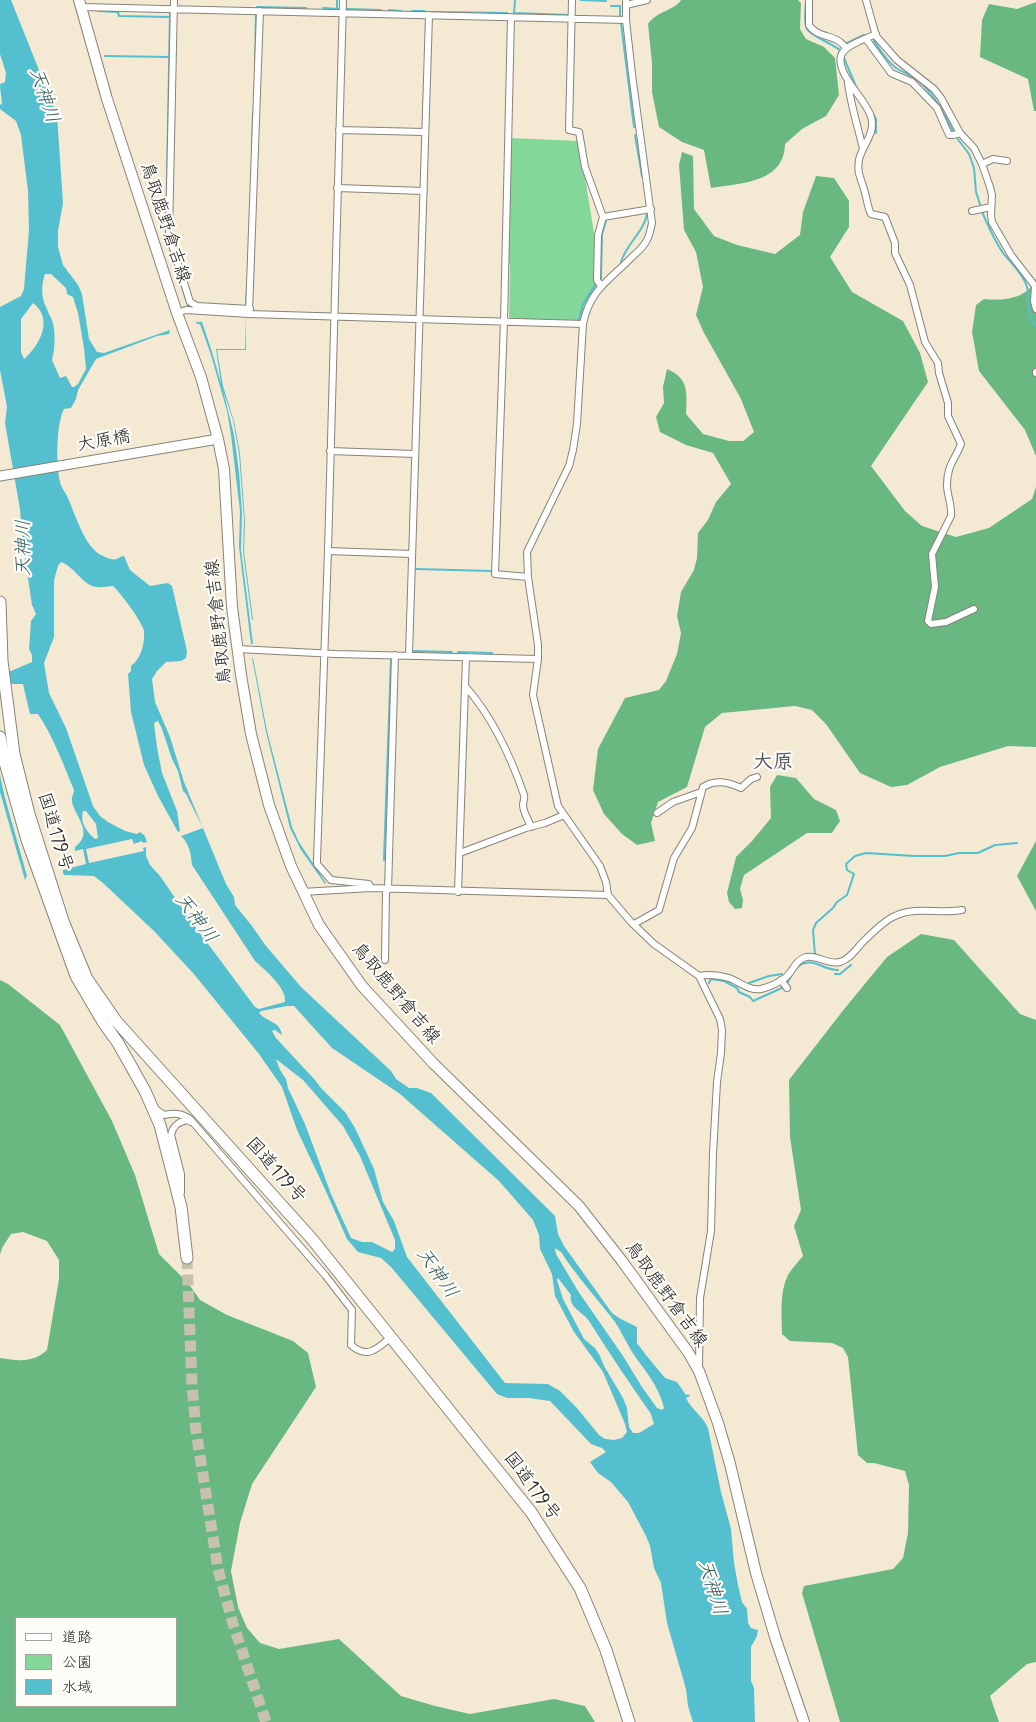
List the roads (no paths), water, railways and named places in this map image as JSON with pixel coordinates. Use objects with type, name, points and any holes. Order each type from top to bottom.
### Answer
[{"type":"highway","name":"国道179号","points":[[0,602],[1,661],[14,754],[29,814],[63,920],[88,980],[116,1021],[312,1240],[531,1512],[580,1588],[606,1650],[629,1722]]},
{"type":"highway","name":"国道179号","points":[[0,737],[4,759],[26,840],[76,976],[103,1022],[118,1043],[152,1106],[160,1126],[180,1208],[187,1258]]},
{"type":"main road","name":"鳥取鹿野倉吉線","points":[[80,3],[106,99],[177,313],[201,377],[218,439],[224,469],[232,599],[240,676],[251,734],[269,805],[281,842],[302,892],[319,925],[362,986],[433,1062],[579,1206],[688,1352],[698,1371],[718,1423],[730,1464],[756,1573],[776,1640],[804,1722]]},
{"type":"street","points":[[174,0],[169,236],[192,304],[250,311],[334,316],[583,324]]},
{"type":"street","points":[[343,0],[318,864],[331,880],[369,884],[371,888]]},
{"type":"street","points":[[572,0],[569,130],[579,132],[585,167],[603,217],[598,236],[597,280],[601,286]]},
{"type":"street","points":[[647,0],[626,2],[626,20],[652,223],[648,238],[643,247],[620,271],[601,286],[586,310],[583,324],[577,424],[573,450],[568,466],[527,552],[528,577],[538,645],[533,695],[558,806],[600,866],[606,882],[608,895],[654,944],[699,976],[720,1019],[722,1030],[712,1154],[711,1232],[700,1298],[698,1371]]},
{"type":"street","points":[[809,0],[810,28],[815,32],[837,40],[847,48]]},
{"type":"street","points":[[866,0],[876,34],[888,51],[934,89],[960,133],[974,148],[982,164],[992,195],[991,215],[994,227],[1011,255],[1035,286],[1034,301],[1036,309]]},
{"type":"street","points":[[80,3],[174,9],[626,20]]},
{"type":"street","points":[[250,311],[260,11]]},
{"type":"street","points":[[409,655],[429,15]]},
{"type":"street","points":[[511,17],[504,321],[495,574],[528,577]]},
{"type":"street","points":[[863,149],[851,105],[848,80],[841,60],[842,54],[847,48],[876,34]]},
{"type":"street","points":[[866,39],[891,73],[912,82],[937,108],[949,134],[953,136],[960,133]]},
{"type":"street","points":[[848,80],[871,115],[872,129],[859,159],[858,175],[864,186],[871,214],[885,217],[887,221],[895,243],[895,253],[910,285],[925,342],[938,363],[948,403],[948,416],[961,444],[948,472],[947,483],[952,510],[932,554],[935,586],[928,621],[931,624],[946,622],[974,609]]},
{"type":"street","points":[[339,130],[426,132]]},
{"type":"street","points":[[982,164],[993,158],[1007,161]]},
{"type":"street","points":[[337,188],[424,191]]},
{"type":"street","points":[[972,211],[991,208]]},
{"type":"street","points":[[603,217],[651,209]]},
{"type":"street","points":[[177,313],[186,310],[250,311]]},
{"type":"street","name":"大原橋","points":[[5,476],[218,439]]},
{"type":"street","points":[[330,452],[415,454]]},
{"type":"street","points":[[328,551],[412,554]]},
{"type":"street","points":[[238,649],[538,659]]},
{"type":"street","points":[[385,960],[395,655]]},
{"type":"street","points":[[458,892],[466,657]]},
{"type":"street","points":[[466,687],[478,701],[492,724],[514,769],[525,798],[523,804],[531,827]]},
{"type":"street","points":[[634,924],[659,910],[674,858],[692,828],[703,787],[710,783],[726,782],[741,788],[751,779],[757,777]]},
{"type":"street","points":[[657,813],[673,802],[701,792]]},
{"type":"street","points":[[460,853],[564,815]]},
{"type":"street","points":[[302,892],[371,888],[387,890],[608,895]]},
{"type":"street","points":[[699,976],[712,974],[730,979],[747,988],[757,989],[770,986],[786,977],[799,961],[807,957],[831,963],[840,962],[848,958],[866,939],[893,916],[911,910],[951,912],[962,910]]},
{"type":"street","points":[[781,980],[787,988]]},
{"type":"street","points":[[152,1106],[164,1115],[176,1113],[184,1115],[197,1126],[325,1275],[352,1310],[351,1344],[358,1351],[365,1353],[377,1349],[390,1338]]},
{"type":"street","points":[[180,1208],[181,1174],[171,1135],[172,1129],[177,1124],[187,1120],[197,1126]]},
{"type":"water","name":"天神川","points":[[0,0],[11,0],[57,115],[63,203],[58,231],[58,247],[63,265],[78,285],[82,294],[89,339],[97,352],[104,353],[170,330],[169,334],[157,336],[96,359],[78,390],[71,408],[64,409],[61,416],[57,445],[58,466],[61,486],[88,543],[93,549],[110,559],[124,556],[130,570],[150,586],[168,583],[172,586],[187,651],[186,658],[181,661],[166,662],[152,679],[155,702],[170,737],[184,782],[203,827],[183,791],[178,771],[158,721],[154,723],[162,773],[177,811],[180,831],[178,832],[158,796],[144,765],[131,712],[128,674],[131,671],[131,666],[140,655],[143,646],[144,631],[140,621],[113,586],[92,586],[61,562],[54,580],[54,637],[44,663],[49,693],[66,728],[93,806],[100,816],[108,822],[125,831],[137,834],[140,832],[145,836],[147,842],[143,843],[142,841],[134,844],[132,839],[86,849],[89,863],[144,851],[143,848],[146,847],[146,856],[150,865],[160,876],[255,1007],[259,1009],[285,1002],[283,991],[279,985],[255,961],[192,865],[189,849],[181,836],[203,828],[226,884],[234,897],[235,905],[266,946],[301,987],[391,1071],[396,1079],[409,1088],[417,1088],[431,1093],[555,1216],[558,1234],[564,1246],[612,1313],[637,1327],[637,1343],[665,1378],[677,1382],[686,1395],[690,1396],[686,1398],[688,1402],[708,1428],[721,1492],[731,1529],[734,1563],[742,1602],[747,1609],[748,1623],[751,1628],[758,1630],[751,1647],[751,1681],[754,1688],[755,1722],[693,1722],[688,1706],[686,1689],[667,1623],[661,1583],[654,1568],[650,1546],[628,1502],[611,1482],[598,1473],[590,1462],[606,1452],[602,1448],[591,1444],[550,1401],[529,1398],[507,1398],[497,1394],[391,1267],[381,1258],[358,1252],[347,1239],[297,1130],[282,1087],[259,1054],[193,973],[154,931],[103,883],[94,876],[64,875],[63,873],[63,870],[86,864],[83,849],[75,851],[75,847],[83,836],[83,831],[72,802],[74,790],[44,723],[38,714],[30,714],[23,684],[0,684],[0,670],[11,671],[32,662],[32,655],[29,649],[31,621],[36,614],[32,605],[20,509],[5,423],[7,407],[0,370],[0,307],[21,296],[24,289],[29,230],[28,191],[21,135],[16,121],[0,109],[0,104],[2,105],[0,84],[5,82],[6,73],[0,54]],"holes":[[[45,274],[51,274],[66,288],[67,294],[73,297],[78,313],[86,369],[78,384],[74,387],[72,387],[66,376],[60,378],[52,360],[54,330],[44,301],[43,283]],[[33,303],[39,309],[44,324],[35,347],[24,359],[21,352],[21,319]],[[83,811],[86,811],[96,824],[98,838],[95,839],[89,833],[82,819]],[[294,1006],[332,1048],[400,1094],[499,1181],[533,1220],[539,1235],[540,1249],[552,1274],[555,1296],[574,1332],[603,1372],[625,1424],[627,1432],[622,1438],[614,1440],[605,1439],[599,1435],[577,1408],[560,1391],[548,1384],[505,1383],[407,1257],[394,1221],[383,1202],[374,1169],[355,1128],[345,1112],[276,1038],[272,1031],[275,1030],[282,1035],[279,1027],[259,1013],[261,1011]],[[276,1059],[303,1080],[343,1126],[360,1156],[395,1240],[395,1249],[392,1252],[372,1242],[362,1242],[351,1238],[331,1194],[286,1079]],[[555,1248],[561,1252],[615,1322],[632,1352],[655,1385],[664,1408],[662,1410],[657,1408],[642,1387],[578,1291],[556,1254]],[[558,1278],[571,1295],[574,1306],[589,1321],[651,1414],[654,1424],[639,1433],[633,1433],[629,1427],[627,1408],[623,1398],[595,1348],[584,1339],[563,1299]]]},
{"type":"water","points":[[246,317],[246,350],[217,350],[223,386],[234,421],[240,453],[245,521],[244,552],[253,620],[243,552],[244,520],[239,453],[233,420],[223,390],[234,435],[239,472],[242,513],[241,550],[253,644],[251,644],[239,547],[240,511],[227,411],[211,355],[200,324],[196,322],[202,322],[221,383],[216,349],[245,349]]},
{"type":"water","points":[[252,658],[267,731],[292,827],[325,884],[301,850],[290,828],[266,732]]},
{"type":"water","points":[[0,775],[27,876],[25,880],[0,792]]},
{"type":"waterway","points":[[337,0],[337,8]]},
{"type":"waterway","points":[[515,0],[514,13],[568,15]]},
{"type":"waterway","points":[[581,0],[606,1]]},
{"type":"waterway","points":[[806,0],[805,19],[807,29],[813,35],[841,51]]},
{"type":"waterway","points":[[611,6],[620,6],[620,16]]},
{"type":"waterway","points":[[257,7],[306,8]]},
{"type":"waterway","points":[[323,8],[339,9]]},
{"type":"waterway","points":[[347,9],[381,10]]},
{"type":"waterway","points":[[389,10],[401,11]]},
{"type":"waterway","points":[[98,11],[118,12],[119,16],[170,17]]},
{"type":"waterway","points":[[412,11],[425,11]]},
{"type":"waterway","points":[[170,12],[166,236],[188,306]]},
{"type":"waterway","points":[[432,12],[507,13]]},
{"type":"waterway","points":[[255,65],[256,14]]},
{"type":"waterway","points":[[621,23],[634,127]]},
{"type":"waterway","points":[[847,43],[864,35]]},
{"type":"waterway","points":[[874,41],[893,65],[915,78],[925,87],[939,105],[953,131]]},
{"type":"waterway","points":[[105,56],[169,57]]},
{"type":"waterway","points":[[844,58],[857,89]]},
{"type":"waterway","points":[[872,112],[876,119],[876,133]]},
{"type":"waterway","points":[[252,153],[253,113]]},
{"type":"waterway","points":[[635,135],[642,176]]},
{"type":"waterway","points":[[957,138],[969,154],[974,168],[976,192],[981,207]]},
{"type":"waterway","points":[[982,212],[1000,248],[1020,274],[1027,287],[1029,312],[1036,327]]},
{"type":"waterway","points":[[621,262],[627,249],[642,227],[647,214]]},
{"type":"waterway","points":[[601,280],[602,234],[606,221]]},
{"type":"waterway","points":[[579,320],[583,304],[595,285]]},
{"type":"waterway","points":[[246,305],[247,288]]},
{"type":"waterway","points":[[416,569],[491,571]]},
{"type":"waterway","points":[[414,651],[452,652]]},
{"type":"waterway","points":[[458,652],[492,653]]},
{"type":"waterway","points":[[384,860],[391,659]]},
{"type":"waterway","points":[[815,955],[813,930],[816,923],[837,902],[847,895],[854,874],[847,870],[846,864],[855,856],[866,853],[945,856],[959,853],[978,853],[995,845],[1017,843]]},
{"type":"waterway","points":[[798,966],[809,962],[838,970]]},
{"type":"waterway","points":[[835,974],[840,974],[851,965]]},
{"type":"waterway","points":[[749,983],[782,974]]},
{"type":"waterway","points":[[787,984],[791,976]]},
{"type":"waterway","points":[[709,983],[711,979],[724,981],[737,988],[739,992],[750,997],[753,1001],[784,987]]},
{"type":"tunnel","points":[[187,1258],[192,1385],[196,1431],[218,1569],[233,1624],[266,1722]]},
{"type":"district","name":"大原","points":[[773,764]]}]
